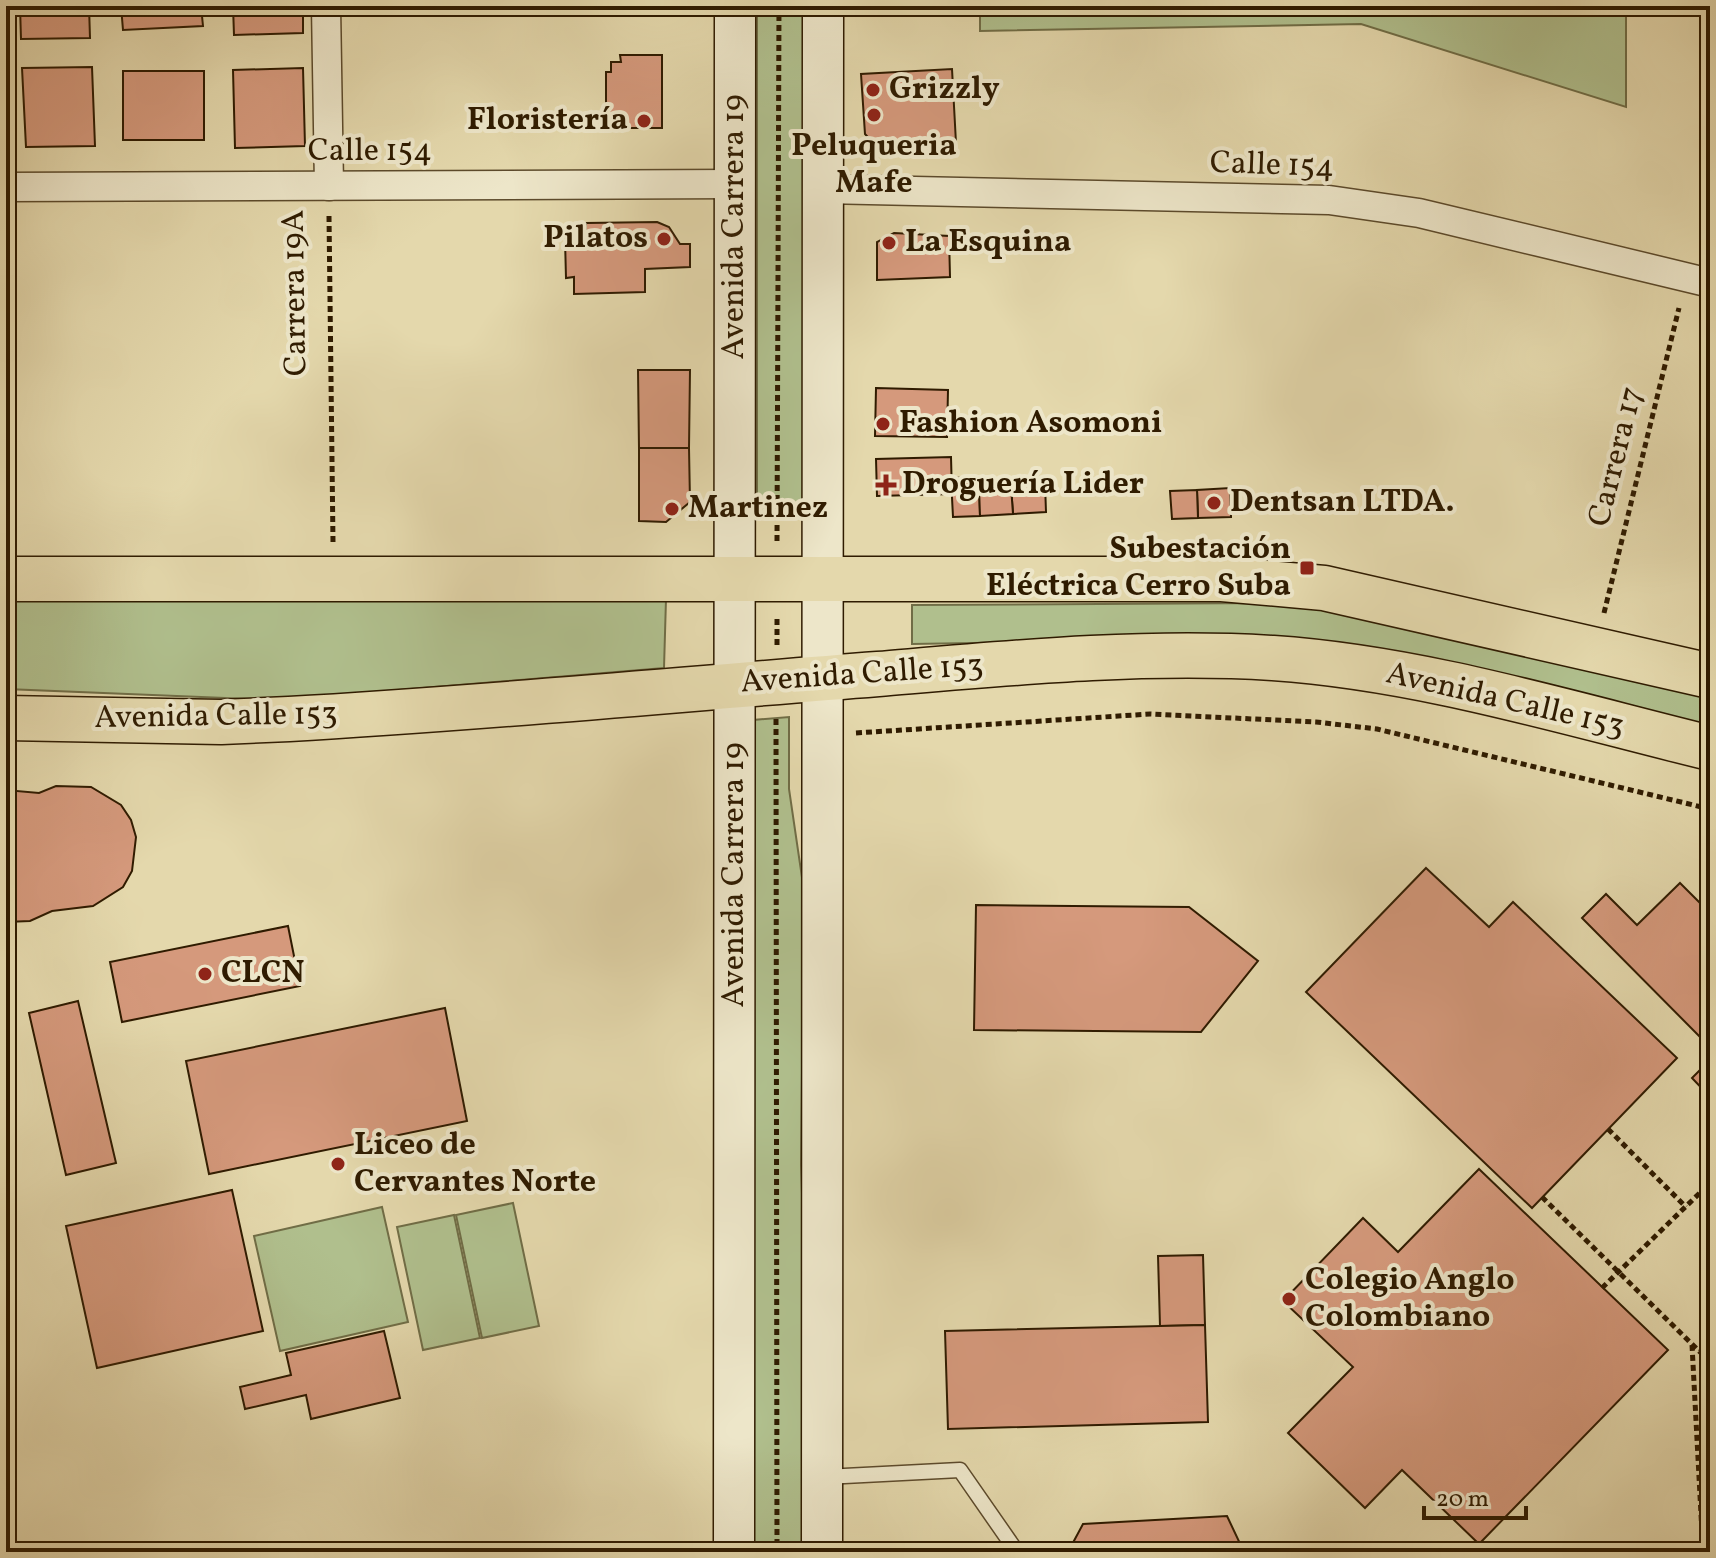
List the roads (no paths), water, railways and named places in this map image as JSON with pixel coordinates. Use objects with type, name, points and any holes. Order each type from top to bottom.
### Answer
[{"type":"main road","name":"Avenida Carrera 19","points":[[734,1552],[756,683],[756,580],[735,184],[735,6]]},
{"type":"main road","points":[[822,1552],[823,6]]},
{"type":"main road","points":[[6,579],[1222,579],[1284,583],[1374,598],[1710,676]]},
{"type":"main road","name":"Avenida Calle 153","points":[[6,718],[221,722],[289,719],[1096,659],[1273,658],[1409,677],[1710,748]]},
{"type":"street","name":"Carrera 19A","points":[[326,6],[329,186]]},
{"type":"street","name":"Calle 154","points":[[6,187],[735,184]]},
{"type":"street","name":"Calle 154","points":[[823,189],[1329,200],[1419,213],[1698,280]]},
{"type":"lane","points":[[822,1477],[960,1470],[1017,1552]]},
{"type":"place","name":"Grizzly","points":[[873,90]]},
{"type":"place","name":"Peluqueria Mafe","points":[[874,115]]},
{"type":"place","name":"Floristería","points":[[644,121]]},
{"type":"place","name":"Pilatos","points":[[664,239]]},
{"type":"place","name":"La Esquina","points":[[889,243]]},
{"type":"place","name":"Fashion Asomoni","points":[[883,424]]},
{"type":"place","name":"Droguería Lider","points":[[886,485]]},
{"type":"place","name":"Dentsan LTDA.","points":[[1214,503]]},
{"type":"place","name":"Martinez","points":[[672,509]]},
{"type":"place","name":"Subestación Eléctrica Cerro Suba","points":[[1307,568]]},
{"type":"place","name":"CLCN","points":[[205,974]]},
{"type":"place","name":"Liceo de Cervantes Norte","points":[[338,1164]]},
{"type":"place","name":"Colegio Anglo Colombiano","points":[[1289,1299]]}]
